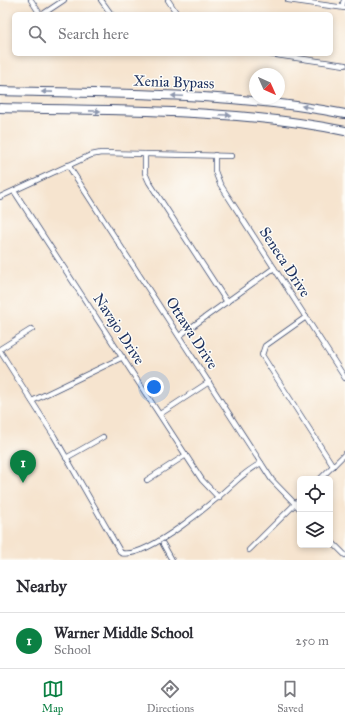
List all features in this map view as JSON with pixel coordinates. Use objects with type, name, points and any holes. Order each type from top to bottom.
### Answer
[{"type":"highway","name":"Xenia Bypass","points":[[0,91],[210,97],[296,106],[345,114]]},
{"type":"highway","name":"Xenia Bypass","points":[[0,109],[232,116],[274,120],[345,131]]},
{"type":"street","points":[[31,0],[40,12]]},
{"type":"street","points":[[45,12],[64,0]]},
{"type":"street","points":[[101,0],[110,12]]},
{"type":"street","points":[[168,0],[176,12]]},
{"type":"street","points":[[288,0],[343,7],[344,0]]},
{"type":"street","points":[[283,56],[345,65]]},
{"type":"street","points":[[0,197],[85,157],[101,153],[231,156]]},
{"type":"street","points":[[145,154],[145,173],[149,182],[227,302]]},
{"type":"street","name":"Seneca Drive","points":[[215,156],[215,171],[220,184],[345,378]]},
{"type":"street","name":"Ottawa Drive","points":[[68,165],[275,484],[297,506]]},
{"type":"street","name":"Navajo Drive","points":[[14,191],[202,480],[219,498]]},
{"type":"street","points":[[180,336],[274,268]]},
{"type":"street","points":[[306,317],[265,346],[262,355],[333,466]]},
{"type":"street","points":[[32,329],[0,350],[66,458],[121,553],[127,557],[139,557],[189,527],[237,480],[261,463]]},
{"type":"street","points":[[32,401],[123,358]]},
{"type":"street","points":[[160,414],[209,382]]},
{"type":"street","points":[[66,458],[103,437]]},
{"type":"street","points":[[323,476],[345,454]]},
{"type":"street","points":[[147,480],[186,455]]},
{"type":"street","points":[[249,550],[295,504]]},
{"type":"street","points":[[333,543],[345,555]]},
{"type":"street","points":[[162,544],[172,560]]},
{"type":"place","name":"Warner Middle School","points":[[23,483]]}]
